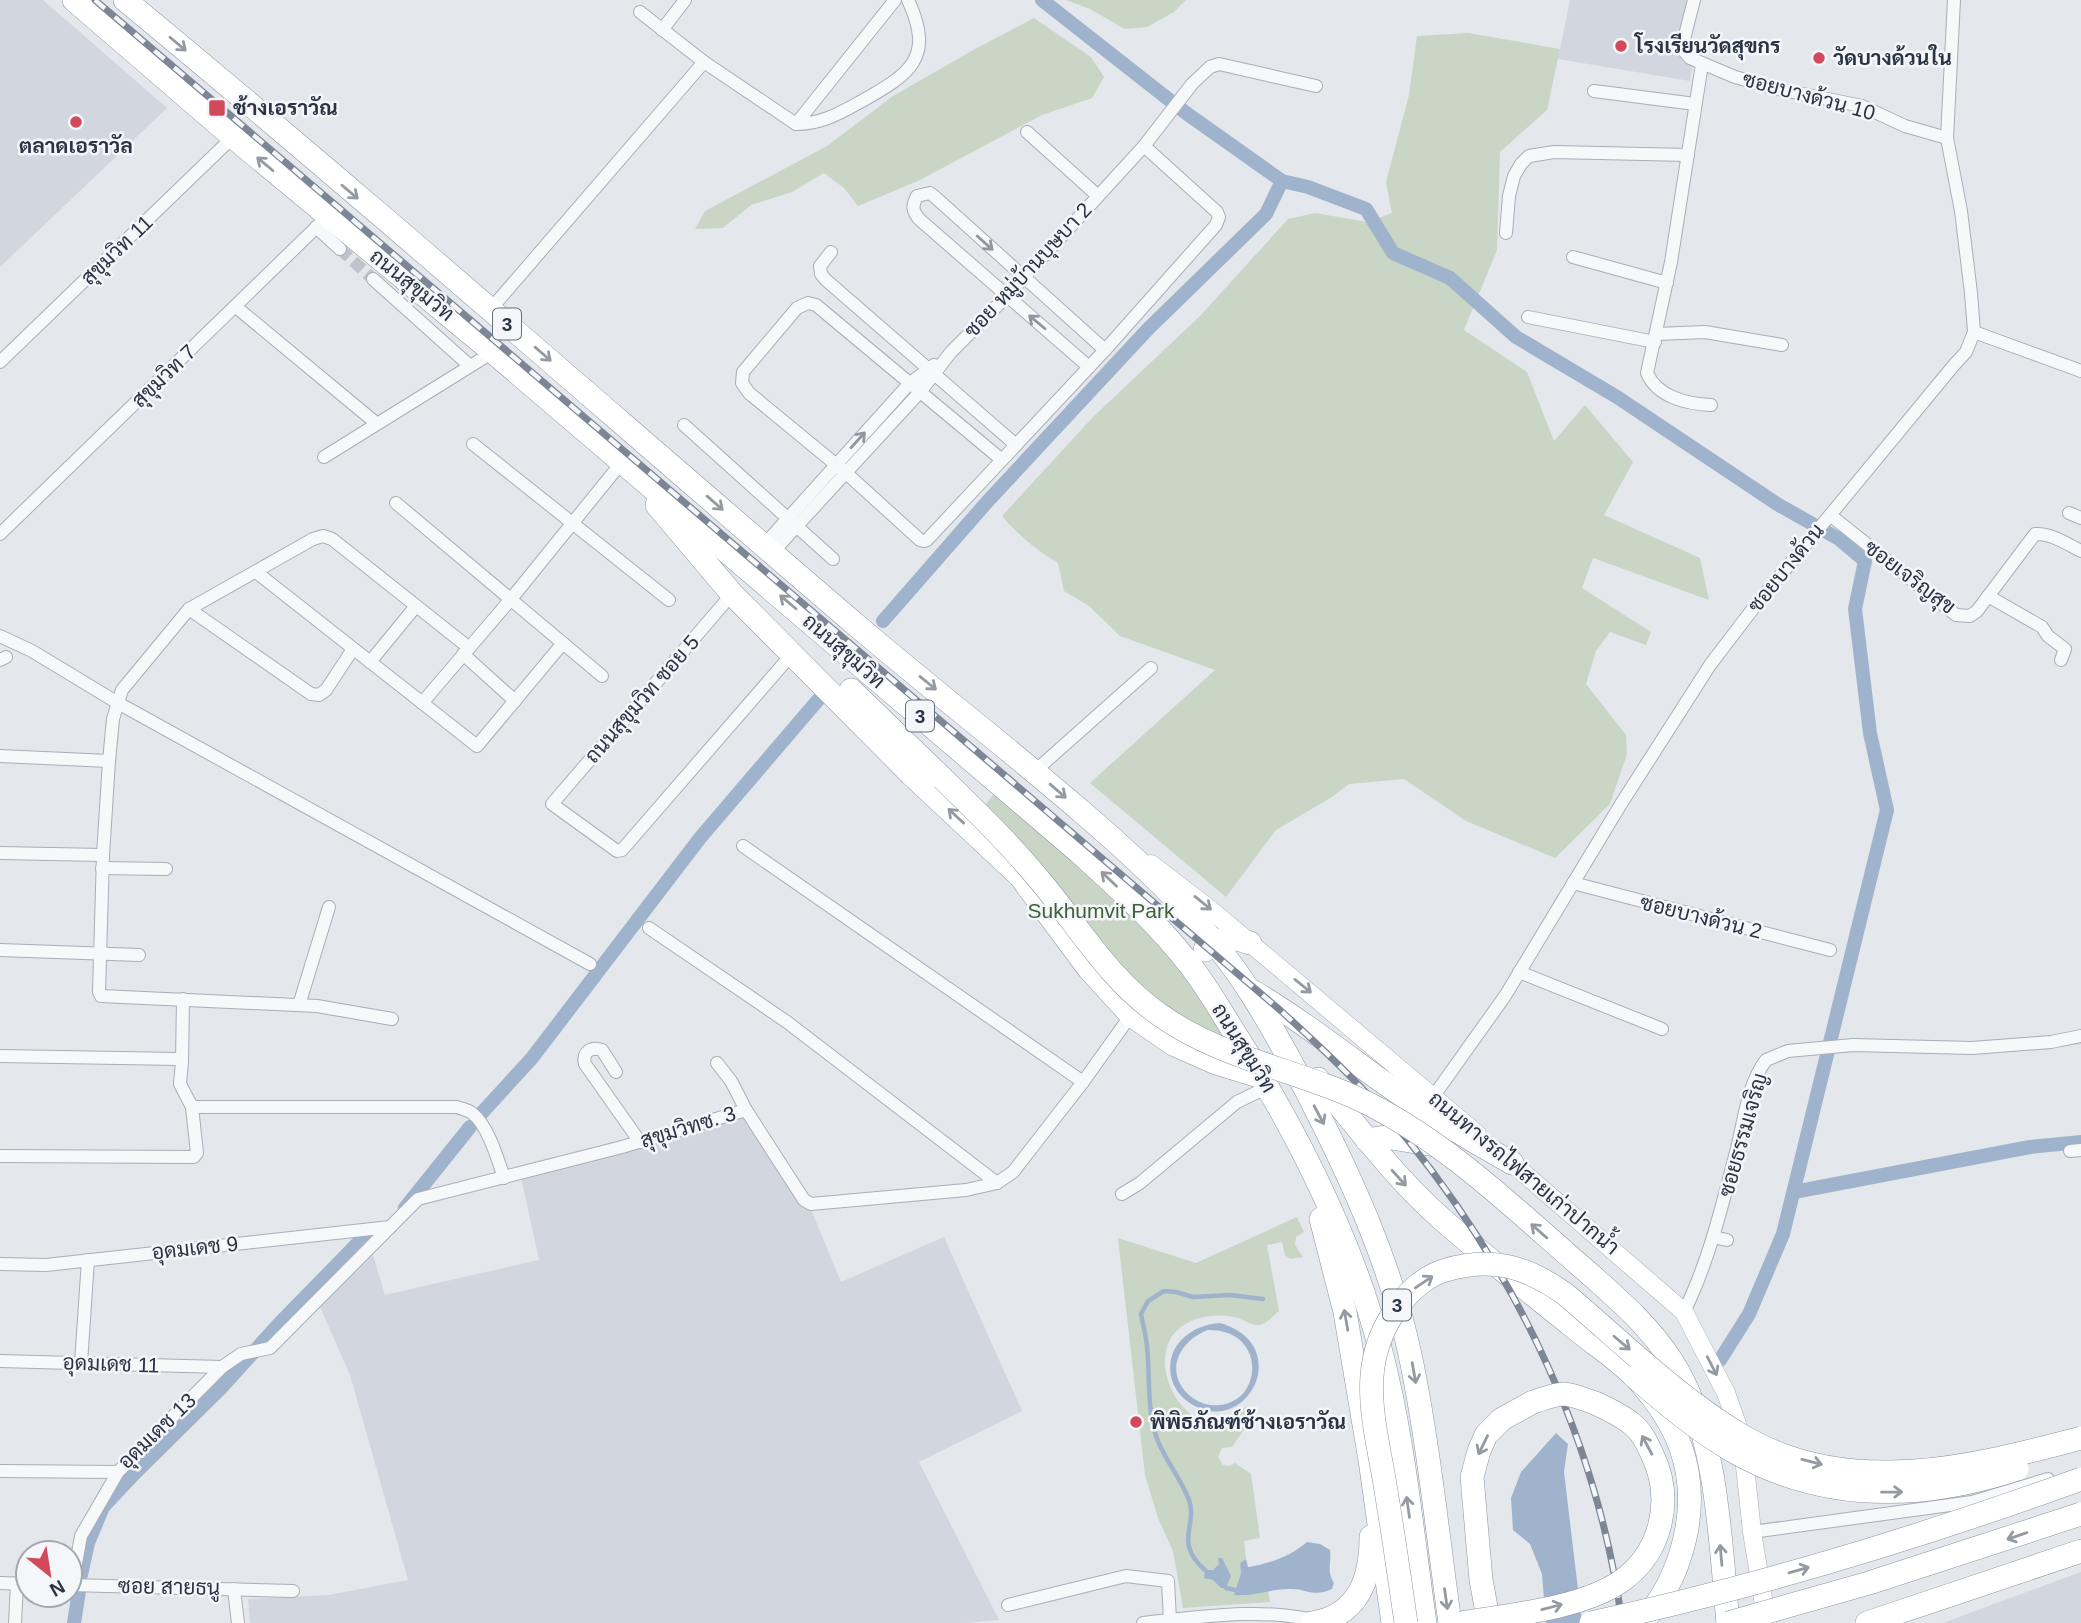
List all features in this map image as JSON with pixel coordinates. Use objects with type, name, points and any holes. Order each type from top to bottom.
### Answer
[{"type":"highway","name":"ถนนสุขุมวิท","points":[[74,0],[233,138],[322,221],[494,352],[1079,852],[1148,918],[1189,964],[1265,1082],[1311,1165],[1359,1281],[1381,1352],[1398,1435],[1425,1623]]},
{"type":"highway","name":"ถนนสุขุมวิท","points":[[137,3],[887,651],[1108,834],[1160,884],[1213,942],[1263,1012],[1328,1132],[1381,1256],[1401,1316],[1414,1375],[1450,1623]]},
{"type":"highway","points":[[581,426],[600,402]]},
{"type":"highway","points":[[629,467],[732,594],[911,774],[1020,876],[1089,969],[1131,1015],[1173,1044],[1265,1082]]},
{"type":"highway","points":[[629,467],[775,616],[1009,845],[1127,989],[1159,1015],[1213,1045],[1313,1080],[1370,1104],[1427,1139],[1466,1167],[1626,1306],[1671,1360],[1697,1412],[1710,1468],[1728,1623],[1882,1580],[2081,1514]]},
{"type":"highway","points":[[1189,964],[1213,942],[1230,937],[1250,943]]},
{"type":"highway","points":[[1249,990],[1291,1013],[1426,1111],[1512,1163]]},
{"type":"highway","points":[[1263,1012],[1367,1140],[1426,1206],[1700,1429],[1734,1451],[1772,1470],[1810,1483],[1872,1492],[1947,1488],[1985,1479],[2081,1445]]},
{"type":"highway","points":[[1283,1114],[1315,1201],[1336,1273],[1370,1460],[1393,1623]]},
{"type":"highway","points":[[1367,1140],[1385,1137],[1467,1150],[1512,1163]]},
{"type":"highway","points":[[1406,1623],[1387,1494],[1372,1417],[1370,1388],[1373,1358],[1390,1316],[1405,1297],[1421,1283],[1442,1271],[1464,1264],[1488,1263],[1518,1268],[1542,1278],[1565,1294],[1702,1409],[1746,1438],[1807,1462],[1879,1472],[1918,1472],[1996,1461],[2081,1438]]},
{"type":"highway","points":[[1635,1377],[1665,1414],[1678,1438],[1687,1464],[1689,1485],[1689,1511],[1678,1562],[1668,1586],[1641,1623]]},
{"type":"highway","points":[[1461,1623],[1545,1609],[1598,1593],[1620,1582],[1638,1567],[1661,1523],[1664,1488],[1659,1469],[1644,1437],[1633,1424],[1579,1397],[1562,1394],[1534,1402],[1502,1419],[1486,1435],[1472,1476],[1481,1580],[1489,1623]]},
{"type":"highway","points":[[1319,1623],[1347,1608],[1364,1585],[1371,1548],[1370,1460]]},
{"type":"highway","points":[[1591,1623],[1736,1588],[1858,1554],[2081,1479]]},
{"type":"highway","points":[[1867,1623],[2081,1551]]},
{"type":"main road","name":"ถนนทางรถไฟสายเก่าปากน้ำ","points":[[1108,834],[1162,871],[1250,943],[1512,1163],[1684,1312],[1726,1393],[1737,1424],[1766,1623]]},
{"type":"street","points":[[662,30],[685,0]]},
{"type":"street","points":[[796,124],[895,0]]},
{"type":"street","points":[[640,12],[704,62],[796,124],[811,124],[836,115],[898,81],[912,66],[919,46],[918,21],[908,0]]},
{"type":"street","points":[[1694,0],[1683,43],[1684,51],[1690,58],[1702,64],[1667,283],[1647,373],[1655,387],[1682,401],[1711,405]]},
{"type":"street","points":[[1954,0],[1947,138],[1972,293],[1974,332],[2081,371]]},
{"type":"street","points":[[490,310],[704,62]]},
{"type":"street","name":"ซอยบางด้วน 10","points":[[1702,64],[1777,89],[1862,106],[1905,126],[1947,138]]},
{"type":"street","name":"ซอย หมู่บ้านบุษบา 2","points":[[768,549],[841,468],[920,392],[931,372],[1006,296],[1144,146],[1182,96],[1214,65],[1316,86]]},
{"type":"street","points":[[1594,91],[1695,104]]},
{"type":"street","points":[[1027,132],[1098,196]]},
{"type":"street","name":"สุขุมวิท 11","points":[[0,362],[233,138]]},
{"type":"street","points":[[1002,460],[816,305],[808,303],[797,307],[743,372],[742,383],[749,393],[841,468],[920,540],[925,541],[1002,460],[1089,367],[1216,225],[1219,217],[1217,212],[1144,146]]},
{"type":"street","points":[[1506,233],[1508,196],[1514,176],[1529,156],[1554,152],[1688,155]]},
{"type":"street","points":[[1089,367],[919,219],[912,204],[917,196],[930,193],[1105,349]]},
{"type":"street","points":[[322,221],[340,249]]},
{"type":"street","name":"สุขุมวิท 7","points":[[0,534],[322,221]]},
{"type":"street","points":[[831,252],[820,266],[821,274],[1016,445]]},
{"type":"street","points":[[1573,257],[1667,283]]},
{"type":"street","points":[[373,279],[470,366]]},
{"type":"street","points":[[236,307],[376,424]]},
{"type":"street","points":[[1528,317],[1656,338],[1705,332],[1782,345]]},
{"type":"street","name":"ซอยบางด้วน","points":[[1433,1097],[1505,996],[1710,665],[1826,519],[1966,352],[1974,332]]},
{"type":"street","points":[[324,457],[494,352]]},
{"type":"street","points":[[841,468],[909,384],[931,372]]},
{"type":"street","points":[[684,425],[833,559]]},
{"type":"street","points":[[474,444],[669,600]]},
{"type":"street","points":[[422,703],[572,523],[629,467]]},
{"type":"street","points":[[396,503],[601,676]]},
{"type":"street","points":[[0,515],[11,524]]},
{"type":"street","name":"ซอยเจริญสุข","points":[[1826,519],[1956,615],[1970,615],[1977,611],[2035,534],[2040,533],[2081,551]]},
{"type":"street","points":[[391,1019],[299,1005],[101,996],[99,992],[108,761],[113,719],[121,690],[189,609],[313,539],[323,537],[332,539],[416,606],[515,701]]},
{"type":"street","points":[[256,572],[477,746],[563,643]]},
{"type":"street","name":"ถนนสุขุมวิท ซอย 5","points":[[732,594],[552,804],[617,851],[622,850],[792,654]]},
{"type":"street","points":[[1988,596],[2042,627],[2048,636],[2065,649],[2061,660]]},
{"type":"street","points":[[370,662],[416,606]]},
{"type":"street","points":[[189,609],[311,694],[319,695],[326,690],[353,649]]},
{"type":"street","points":[[0,636],[32,651],[118,703],[590,964]]},
{"type":"street","points":[[1035,771],[1151,668]]},
{"type":"street","points":[[0,756],[108,761]]},
{"type":"street","points":[[743,846],[1083,1082]]},
{"type":"street","points":[[0,853],[166,869]]},
{"type":"street","name":"ซอยบางด้วน 2","points":[[1573,883],[1830,950]]},
{"type":"street","points":[[299,1005],[329,907]]},
{"type":"street","points":[[649,928],[787,1022],[997,1183],[1013,1172],[1131,1015]]},
{"type":"street","points":[[0,950],[139,955]]},
{"type":"street","points":[[1519,972],[1662,1030]]},
{"type":"street","points":[[0,1156],[194,1157],[197,1153],[192,1107],[180,1084],[183,999]]},
{"type":"street","name":"ซอยธรรมเจริญ","points":[[1684,1312],[1713,1237],[1759,1069],[1766,1059],[1788,1051],[1853,1045],[1972,1048],[2051,1042],[2081,1036]]},
{"type":"street","points":[[616,1072],[602,1050],[594,1049],[584,1055],[588,1068],[640,1142]]},
{"type":"street","points":[[0,1056],[182,1061]]},
{"type":"street","points":[[717,1063],[731,1081],[746,1110]]},
{"type":"street","points":[[1122,1194],[1140,1183],[1265,1082]]},
{"type":"street","points":[[192,1107],[457,1107],[471,1112],[479,1121],[492,1145],[504,1178]]},
{"type":"street","name":"สุขุมวิทซ. 3","points":[[241,1354],[270,1348],[385,1228],[420,1199],[640,1142],[746,1110],[804,1200],[811,1204],[966,1190],[997,1183]]},
{"type":"street","name":"อุดมเดช 9","points":[[0,1264],[46,1265],[385,1228]]},
{"type":"street","points":[[1713,1237],[1727,1240]]},
{"type":"street","points":[[80,1363],[88,1260]]},
{"type":"street","name":"อุดมเดช 13","points":[[0,1471],[118,1472],[222,1367],[241,1354]]},
{"type":"street","name":"อุดมเดช 11","points":[[0,1361],[222,1367]]},
{"type":"street","points":[[1752,1532],[1972,1502],[2081,1467]]},
{"type":"street","points":[[80,1539],[118,1472]]},
{"type":"street","points":[[1891,1623],[2081,1558]]},
{"type":"street","points":[[1008,1605],[1126,1576],[1160,1579],[1168,1581],[1170,1620]]},
{"type":"street","name":"ซอย สายธนู","points":[[84,1585],[234,1589],[238,1623]]},
{"type":"street","points":[[234,1589],[293,1591]]},
{"type":"street","points":[[1143,1623],[1243,1613],[1293,1615],[1319,1623]]},
{"type":"shaded area","name":"ตลาดเอราวัล","points":[[0,0],[43,0],[167,108],[0,267]]},
{"type":"shaded area","name":"โรงเรียนวัดสุขกร","points":[[1570,0],[1692,0],[1681,40],[1693,62],[1690,81],[1558,59]]},
{"type":"shaded area","points":[[746,1114],[812,1212],[841,1282],[944,1237],[1022,1411],[919,1462],[999,1620],[965,1623],[250,1623],[248,1599],[329,1595],[408,1580],[350,1375],[320,1307],[373,1255],[385,1295],[539,1260],[521,1177]]},
{"type":"shaded area","points":[[2081,1572],[2081,1623],[1943,1623]]},
{"type":"green space","points":[[1066,0],[1186,0],[1174,12],[1147,27],[1125,29],[1090,9]]},
{"type":"green space","points":[[1034,18],[1091,57],[1104,77],[1092,98],[1042,115],[918,181],[858,206],[844,188],[824,173],[792,192],[751,205],[723,228],[695,229],[705,211],[827,146],[893,96]]},
{"type":"green space","points":[[1468,33],[1560,49],[1547,110],[1500,152],[1497,250],[1464,330],[1527,372],[1554,441],[1585,405],[1633,462],[1604,515],[1700,558],[1709,600],[1593,558],[1582,588],[1651,632],[1646,645],[1610,632],[1596,651],[1586,684],[1626,735],[1627,754],[1610,804],[1555,858],[1466,821],[1404,779],[1349,784],[1276,830],[1226,897],[1090,783],[1215,670],[1120,636],[1089,606],[1064,591],[1058,563],[1028,542],[1002,516],[1093,417],[1201,315],[1288,219],[1315,213],[1367,222],[1392,213],[1386,182],[1409,95],[1417,36]]},
{"type":"green space","name":"Sukhumvit Park","points":[[1002,786],[1079,852],[1228,1022],[1213,1045],[1159,1015],[978,812]]},
{"type":"green space","points":[[1297,1217],[1304,1232],[1296,1237],[1295,1245],[1303,1257],[1290,1259],[1285,1255],[1282,1242],[1267,1245],[1279,1311],[1260,1325],[1229,1316],[1194,1320],[1173,1335],[1167,1347],[1165,1360],[1170,1387],[1186,1410],[1196,1418],[1219,1422],[1247,1406],[1245,1428],[1232,1447],[1222,1448],[1218,1457],[1223,1465],[1235,1463],[1251,1474],[1260,1538],[1244,1541],[1246,1559],[1240,1563],[1241,1573],[1235,1595],[1268,1591],[1270,1602],[1183,1608],[1173,1551],[1158,1518],[1145,1475],[1118,1238],[1196,1263]]},
{"type":"water","points":[[1220,1323],[1242,1334],[1255,1348],[1259,1365],[1256,1382],[1247,1397],[1233,1407],[1216,1411],[1197,1407],[1182,1396],[1174,1385],[1170,1368],[1171,1357],[1181,1340],[1189,1333]],"holes":[[[1208,1330],[1228,1333],[1242,1342],[1250,1355],[1252,1369],[1249,1383],[1241,1395],[1228,1403],[1201,1403],[1180,1384],[1176,1365],[1179,1356],[1190,1341]]]},
{"type":"water","points":[[1556,1433],[1568,1444],[1564,1472],[1582,1623],[1546,1623],[1542,1574],[1530,1544],[1513,1530],[1511,1498],[1521,1472]]},
{"type":"water","points":[[1307,1542],[1320,1544],[1330,1550],[1330,1570],[1334,1583],[1332,1589],[1319,1593],[1289,1589],[1234,1595],[1241,1573],[1240,1563],[1246,1559],[1248,1567],[1272,1561]]},
{"type":"water","points":[[1218,1558],[1222,1558],[1231,1576],[1226,1588],[1204,1578],[1205,1570],[1213,1570],[1219,1564]]},
{"type":"waterway","points":[[1042,0],[1186,113],[1282,181],[1308,187],[1366,209],[1393,253],[1450,278],[1516,337],[1617,397],[1777,504],[1839,539],[1865,561],[1855,609],[1870,733],[1887,810],[1783,1234],[1749,1314],[1720,1360]]},
{"type":"waterway","points":[[883,621],[987,502],[1148,329],[1266,214],[1282,181]]},
{"type":"waterway","points":[[478,1117],[532,1058],[700,838],[818,700]]},
{"type":"waterway","points":[[405,1208],[470,1127]]},
{"type":"waterway","points":[[1794,1192],[2030,1147],[2081,1142]]},
{"type":"waterway","points":[[84,1561],[88,1543],[103,1507],[221,1388],[360,1241],[390,1227]]},
{"type":"waterway","points":[[1205,1570],[1190,1551],[1189,1500],[1162,1450],[1152,1422],[1147,1346],[1141,1314],[1148,1301],[1164,1291],[1193,1297],[1230,1295],[1263,1299]]},
{"type":"waterway","points":[[1226,1588],[1236,1590]]},
{"type":"waterway","points":[[74,1623],[76,1609]]},
{"type":"tunnel","points":[[340,249],[373,279]]},
{"type":"railway","points":[[95,0],[1280,1010],[1330,1056],[1377,1105],[1407,1139],[1485,1248],[1548,1366],[1573,1428],[1594,1492],[1611,1557],[1622,1623]]},
{"type":"place","name":"โรงเรียนวัดสุขกร","points":[[1621,46]]},
{"type":"place","name":"วัดบางด้วนใน","points":[[1819,58]]},
{"type":"place","name":"ช้างเอราวัณ","points":[[217,108]]},
{"type":"place","name":"ตลาดเอราวัล","points":[[76,122]]},
{"type":"place","name":"พิพิธภัณฑ์ช้างเอราวัณ","points":[[1136,1422]]}]
